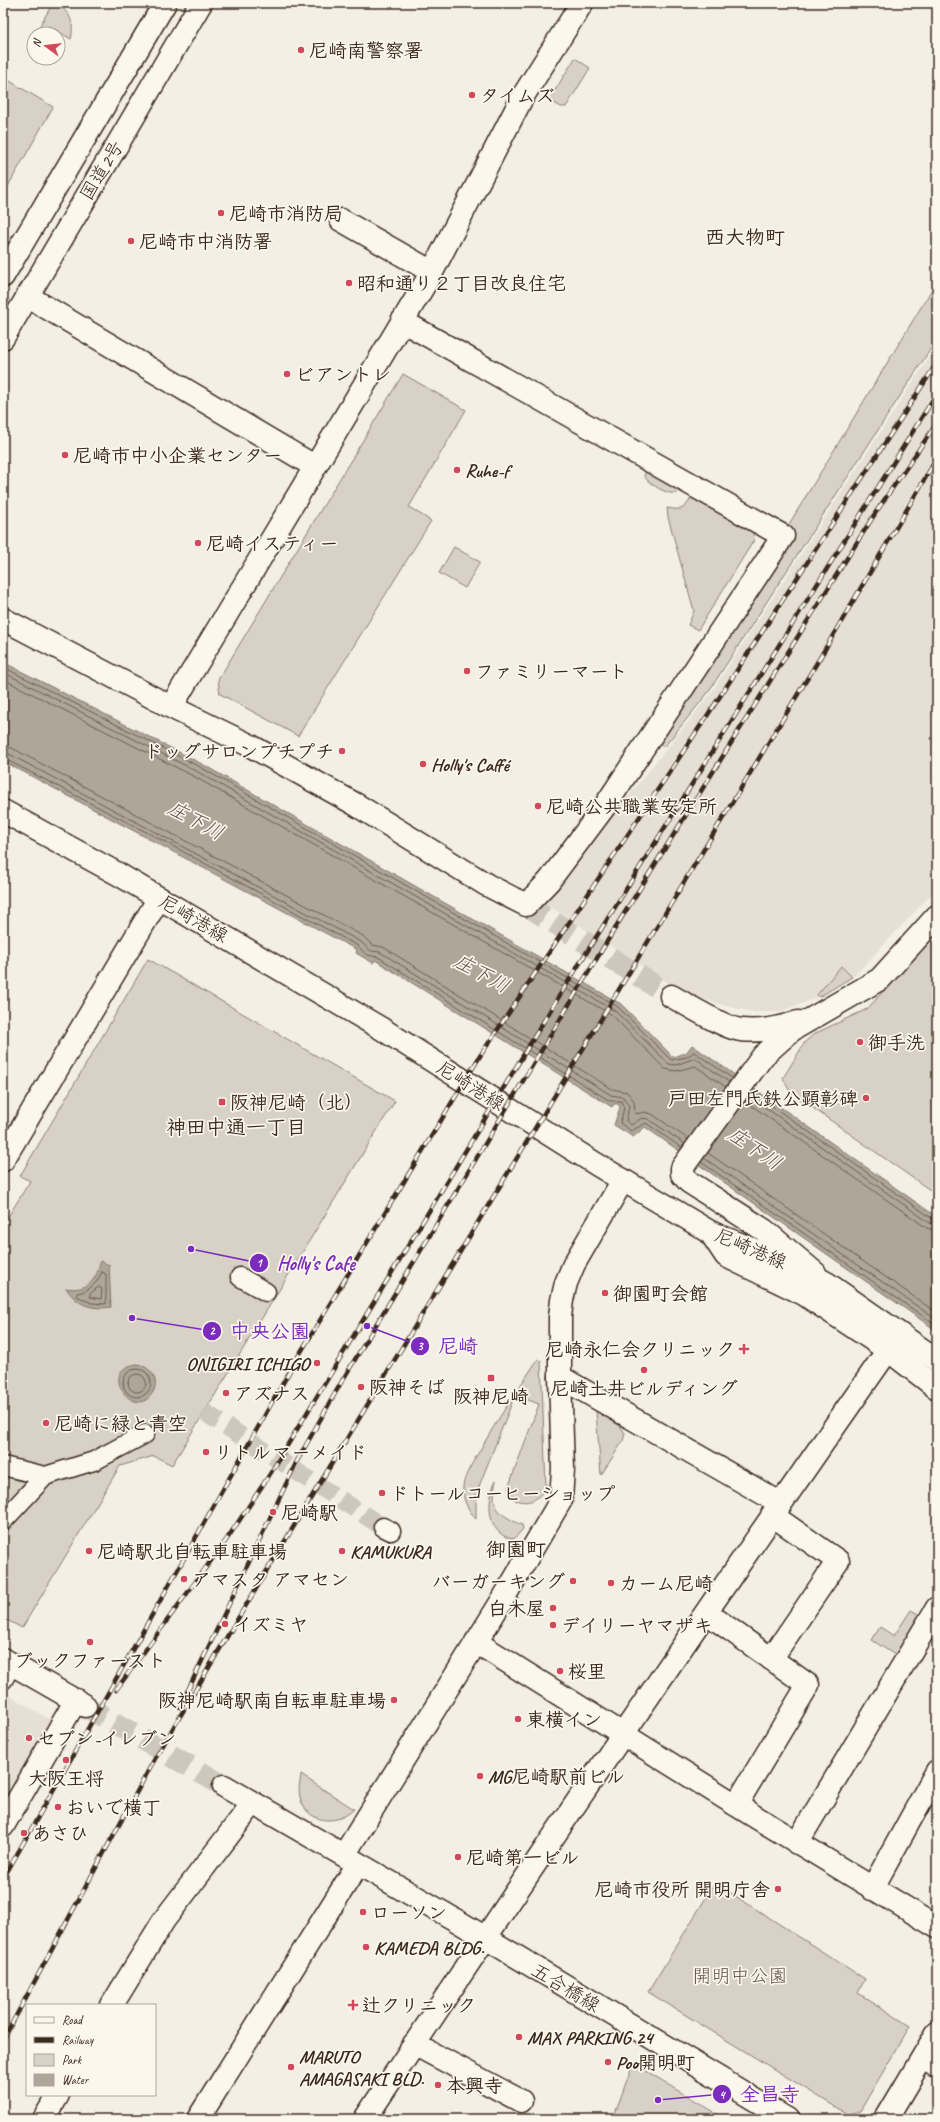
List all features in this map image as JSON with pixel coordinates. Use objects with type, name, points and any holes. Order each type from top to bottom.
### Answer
[{"type":"main road","name":"国道2号","points":[[3,276],[165,3]]},
{"type":"main road","name":"国道2号","points":[[3,338],[201,3]]},
{"type":"main road","points":[[171,707],[314,466],[432,272],[523,96],[581,3]]},
{"type":"main road","points":[[341,220],[432,272]]},
{"type":"main road","points":[[27,296],[314,466]]},
{"type":"main road","points":[[3,619],[171,707],[251,746],[355,804],[487,885],[526,905],[549,881],[605,806],[783,536],[402,321]]},
{"type":"main road","name":"尼崎港線","points":[[3,811],[159,898],[382,1029],[623,1180],[710,1232],[800,1268],[828,1284],[937,1360]]},
{"type":"main road","points":[[3,1160],[159,898]]},
{"type":"main road","points":[[828,1284],[764,1230],[684,1178],[682,1168],[762,1056],[792,1030],[824,1013],[880,979],[937,916]]},
{"type":"main road","points":[[671,996],[710,1017],[739,1030],[764,1030],[797,1023],[824,1013]]},
{"type":"main road","points":[[198,2119],[351,1860],[476,1642],[556,1511],[561,1500],[563,1469],[560,1317],[566,1283],[574,1264],[623,1180]]},
{"type":"main road","points":[[710,1232],[726,1256],[740,1265],[804,1294],[888,1350],[937,1388]]},
{"type":"main road","points":[[365,2119],[484,1938],[707,1614],[776,1509],[888,1350]]},
{"type":"main road","points":[[560,1377],[776,1509],[838,1561],[771,1659]]},
{"type":"main road","points":[[797,1843],[937,1608]]},
{"type":"main road","points":[[707,1614],[808,1684],[736,1805]]},
{"type":"main road","points":[[476,1642],[797,1843],[937,1927]]},
{"type":"main road","points":[[3,1826],[81,1703],[6,1667]]},
{"type":"main road","points":[[872,1889],[937,1771]]},
{"type":"main road","name":"五合橋線","points":[[224,1786],[484,1938],[786,2119]]},
{"type":"main road","points":[[113,2004],[164,1920],[253,1803]]},
{"type":"main road","points":[[886,2119],[930,2062],[937,2033]]},
{"type":"main road","points":[[414,2044],[521,2101]]},
{"type":"main road","points":[[44,2119],[57,2096]]},
{"type":"street","points":[[3,1521],[45,1476],[94,1461],[145,1434]]},
{"type":"street","points":[[3,1466],[45,1476]]},
{"type":"shaded area","points":[[937,345],[937,888],[856,974],[819,997],[779,1012],[753,1012],[683,993],[542,901],[577,860],[709,696]]},
{"type":"shaded area","points":[[3,1692],[49,1719],[50,1728],[3,1807]]},
{"type":"green space","points":[[53,3],[64,9],[70,17],[72,22],[71,39],[66,36],[66,26],[40,26]]},
{"type":"green space","points":[[575,58],[590,68],[566,107],[561,107],[549,100]]},
{"type":"green space","points":[[3,77],[53,107],[3,195]]},
{"type":"green space","points":[[937,281],[937,339],[707,694],[664,747],[657,741]]},
{"type":"green space","points":[[403,374],[466,410],[409,507],[431,521],[298,736],[220,694],[218,680]]},
{"type":"green space","points":[[647,470],[681,488],[677,493],[669,493],[658,488],[649,482],[644,475]]},
{"type":"green space","points":[[693,495],[752,525],[754,540],[698,630],[688,625],[694,611],[668,517],[667,508],[683,508]]},
{"type":"green space","points":[[454,547],[480,562],[465,588],[439,573]]},
{"type":"green space","points":[[937,933],[937,1195],[790,1092],[783,1078],[805,1042],[814,1034],[867,1009]]},
{"type":"green space","points":[[148,959],[395,1101],[172,1465],[154,1456],[120,1466],[22,1628],[3,1618],[3,1225],[30,1181],[20,1176]]},
{"type":"green space","points":[[841,966],[852,977],[819,997],[817,995]]},
{"type":"green space","points":[[538,1359],[541,1361],[546,1487],[537,1498],[525,1502],[515,1500],[508,1488],[539,1404],[515,1395],[476,1494],[476,1519],[468,1508],[463,1496],[463,1486],[466,1476],[494,1426]]},
{"type":"green space","points":[[596,1411],[620,1426],[625,1433],[623,1441],[601,1475]]},
{"type":"green space","points":[[496,1480],[494,1490],[495,1504],[507,1517],[522,1525],[523,1529],[514,1539],[505,1536],[498,1531],[493,1524],[490,1506]]},
{"type":"green space","points":[[911,1610],[920,1615],[895,1655],[872,1640],[880,1627],[894,1636]]},
{"type":"green space","points":[[301,1775],[354,1809],[347,1815],[331,1820],[322,1820],[315,1817],[303,1806],[300,1797],[299,1789]]},
{"type":"green space","name":"開明中公園","points":[[715,1883],[865,1979],[858,1993],[910,2026],[860,2111],[847,2114],[648,1992]]},
{"type":"green space","points":[[633,2063],[726,2119],[613,2119]]},
{"type":"water","name":"庄下川","points":[[3,662],[202,764],[621,1004],[673,1057],[686,1053],[692,1045],[937,1217],[937,1331],[645,1127],[633,1137],[614,1125],[620,1107],[618,1104],[614,1104],[612,1107],[375,960],[373,963],[356,953],[357,950],[3,761]]},
{"type":"water","points":[[100,1261],[109,1265],[111,1307],[97,1308],[85,1305],[75,1299],[66,1288],[79,1288],[90,1283],[97,1274]]},
{"type":"water","points":[[138,1364],[142,1365],[152,1373],[155,1385],[154,1390],[147,1399],[138,1402],[130,1399],[123,1392],[119,1383],[120,1375],[125,1368]]},
{"type":"tunnel","points":[[526,905],[671,996]]},
{"type":"tunnel","points":[[204,1412],[383,1527]]},
{"type":"tunnel","points":[[85,1706],[224,1786]]},
{"type":"railway","points":[[3,1879],[296,1360],[480,1056],[717,701],[937,363]]},
{"type":"railway","points":[[116,1690],[227,1539],[270,1474],[553,1006],[937,393]]},
{"type":"railway","points":[[180,1707],[297,1461],[342,1381],[617,925],[876,512],[937,423]]},
{"type":"railway","points":[[3,2040],[153,1762],[231,1630],[821,656],[937,458]]},
{"type":"place","name":"尼崎南警察署","points":[[301,50]]},
{"type":"place","name":"タイムズ","points":[[472,95]]},
{"type":"place","name":"尼崎市消防局","points":[[221,213]]},
{"type":"place","name":"尼崎市中消防署","points":[[131,241]]},
{"type":"place","name":"昭和通り２丁目改良住宅","points":[[349,283]]},
{"type":"place","name":"ビアントレ","points":[[287,374]]},
{"type":"place","name":"尼崎市中小企業センター","points":[[65,455]]},
{"type":"place","name":"Ruhe-f","points":[[457,470]]},
{"type":"place","name":"尼崎イスティー","points":[[198,543]]},
{"type":"place","name":"ファミリーマート","points":[[467,671]]},
{"type":"place","name":"ドッグサロンプチプチ","points":[[342,751]]},
{"type":"place","name":"Holly's Caffé","points":[[423,764]]},
{"type":"place","name":"尼崎公共職業安定所","points":[[538,806]]},
{"type":"place","name":"御手洗","points":[[860,1042]]},
{"type":"place","name":"戸田左門氏鉄公顕彰碑","points":[[866,1098]]},
{"type":"place","name":"阪神尼崎（北）","points":[[222,1102]]},
{"type":"place","name":"Holly's Cafe","points":[[191,1249]]},
{"type":"place","name":"御園町会館","points":[[605,1293]]},
{"type":"place","name":"中央公園","points":[[132,1318]]},
{"type":"place","name":"尼崎","points":[[367,1326]]},
{"type":"place","name":"尼崎永仁会クリニック","points":[[744,1349]]},
{"type":"place","name":"ONIGIRI ICHIGO","points":[[317,1363]]},
{"type":"place","name":"尼崎土井ビルディング","points":[[644,1370]]},
{"type":"place","name":"阪神尼崎","points":[[491,1378]]},
{"type":"place","name":"阪神そば","points":[[361,1387]]},
{"type":"place","name":"アズナス","points":[[226,1393]]},
{"type":"place","name":"尼崎に緑と青空","points":[[46,1423]]},
{"type":"place","name":"リトルマーメイド","points":[[206,1452]]},
{"type":"place","name":"ドトールコーヒーショップ","points":[[382,1493]]},
{"type":"place","name":"尼崎駅","points":[[273,1512]]},
{"type":"place","name":"尼崎駅北自転車駐車場","points":[[89,1551]]},
{"type":"place","name":"KAMUKURA","points":[[342,1551]]},
{"type":"place","name":"アマスタ アマセン","points":[[184,1579]]},
{"type":"place","name":"バーガーキング","points":[[573,1581]]},
{"type":"place","name":"カーム尼崎","points":[[611,1583]]},
{"type":"place","name":"白木屋","points":[[553,1608]]},
{"type":"place","name":"イズミヤ","points":[[225,1624]]},
{"type":"place","name":"デイリーヤマザキ","points":[[553,1625]]},
{"type":"place","name":"ブックファースト","points":[[90,1642]]},
{"type":"place","name":"桜里","points":[[560,1671]]},
{"type":"place","name":"阪神尼崎駅南自転車駐車場","points":[[394,1700]]},
{"type":"place","name":"東横イン","points":[[518,1719]]},
{"type":"place","name":"セブン-イレブン","points":[[29,1738]]},
{"type":"place","name":"大阪王将","points":[[66,1760]]},
{"type":"place","name":"MG尼崎駅前ビル","points":[[480,1776]]},
{"type":"place","name":"おいで横丁","points":[[58,1807]]},
{"type":"place","name":"あさひ","points":[[24,1833]]},
{"type":"place","name":"尼崎第一ビル","points":[[458,1857]]},
{"type":"place","name":"尼崎市役所 開明庁舎","points":[[778,1889]]},
{"type":"place","name":"ローソン","points":[[363,1912]]},
{"type":"place","name":"KAMEDA BLDG.","points":[[366,1947]]},
{"type":"place","name":"辻クリニック","points":[[353,2005]]},
{"type":"place","name":"MAX PARKING 24","points":[[519,2037]]},
{"type":"place","name":"Poo開明町","points":[[608,2062]]},
{"type":"place","name":"MARUTO AMAGASAKI BLD.","points":[[291,2067]]},
{"type":"place","name":"本興寺","points":[[438,2085]]},
{"type":"place","name":"全昌寺","points":[[658,2100]]},
{"type":"district","name":"西大物町","points":[[745,237]]},
{"type":"district","name":"神田中通一丁目","points":[[236,1127]]},
{"type":"district","name":"御園町","points":[[516,1549]]}]
